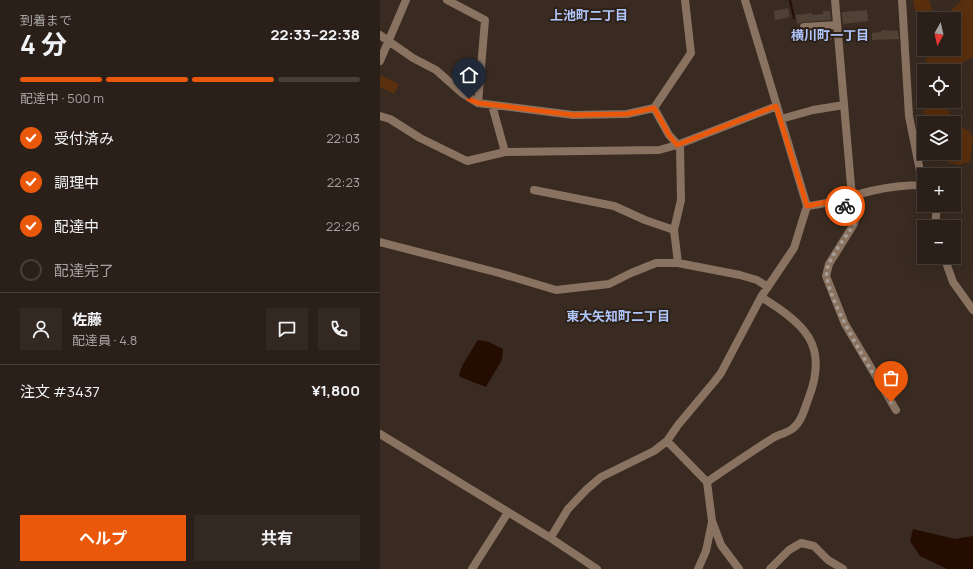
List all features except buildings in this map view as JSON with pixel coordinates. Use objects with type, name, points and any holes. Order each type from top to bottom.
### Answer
[{"type":"street","points":[[380,61],[406,0]]},
{"type":"street","points":[[447,0],[485,20],[478,103]]},
{"type":"street","points":[[380,35],[413,58],[436,70],[462,93],[478,103],[573,115],[627,114],[654,108],[691,53],[685,0]]},
{"type":"street","points":[[549,537],[551,537],[561,519],[573,503],[601,477],[654,451],[667,441],[721,373],[761,297],[794,248],[807,206],[745,0]]},
{"type":"street","points":[[835,0],[852,197]]},
{"type":"street","points":[[902,0],[909,116],[919,168]]},
{"type":"street","points":[[804,27],[837,25]]},
{"type":"street","points":[[492,105],[505,152]]},
{"type":"street","points":[[380,116],[390,119],[420,138],[467,161],[505,152],[655,150],[677,145],[776,106]]},
{"type":"street","points":[[781,119],[813,110],[844,106]]},
{"type":"street","points":[[654,108],[669,135],[680,147],[681,200],[674,230],[678,263]]},
{"type":"street","points":[[807,206],[852,197],[870,191],[917,185]]},
{"type":"street","points":[[534,190],[614,206],[644,220],[674,230]]},
{"type":"street","points":[[842,199],[843,204],[855,219],[854,224],[829,264],[826,276],[845,324],[896,410]]},
{"type":"street","points":[[380,242],[556,290],[609,284],[656,263],[678,263],[751,278],[768,287]]},
{"type":"street","points":[[947,264],[954,282],[973,310]]},
{"type":"street","points":[[707,482],[775,437],[792,429],[800,421],[813,386],[817,362],[814,346],[806,334],[788,314],[761,297]]},
{"type":"street","points":[[380,434],[549,537],[597,569]]},
{"type":"street","points":[[667,441],[707,482],[712,521],[721,546],[739,569]]},
{"type":"street","points":[[472,569],[507,514],[510,514]]},
{"type":"street","points":[[698,569],[706,551],[712,521]]},
{"type":"street","points":[[770,569],[789,550],[801,543],[814,546],[828,560],[842,569]]},
{"type":"shaded area","points":[[913,0],[929,0],[932,12],[917,12],[917,14]]},
{"type":"shaded area","points":[[962,0],[973,0],[973,57],[960,64],[926,64],[928,56],[961,56],[961,12],[949,12]]},
{"type":"shaded area","points":[[380,75],[399,84],[394,94],[380,87]]},
{"type":"shaded area","points":[[925,108],[947,108],[951,116],[925,116]]},
{"type":"shaded area","points":[[961,126],[969,131],[973,138],[970,161],[960,165],[949,163],[947,160],[961,160]]},
{"type":"shaded area","points":[[478,340],[489,342],[503,349],[502,360],[486,387],[460,377],[459,375],[463,364]]},
{"type":"shaded area","points":[[913,529],[955,539],[973,536],[973,569],[947,569],[920,556],[910,541]]},
{"type":"waterway","points":[[790,0],[794,18]]},
{"type":"way so far","points":[[845,206],[855,219],[854,224],[829,264],[826,276],[839,311],[851,336],[891,402]]},
{"type":"district","name":"上池町二丁目","points":[[589,15]]},
{"type":"district","name":"横川町一丁目","points":[[830,35]]},
{"type":"district","name":"東大矢知町二丁目","points":[[618,316]]},
{"type":"route","points":[[469,99],[478,103],[573,115],[627,114],[654,108],[669,135],[677,145],[776,106],[807,206],[842,199],[845,206]]}]
